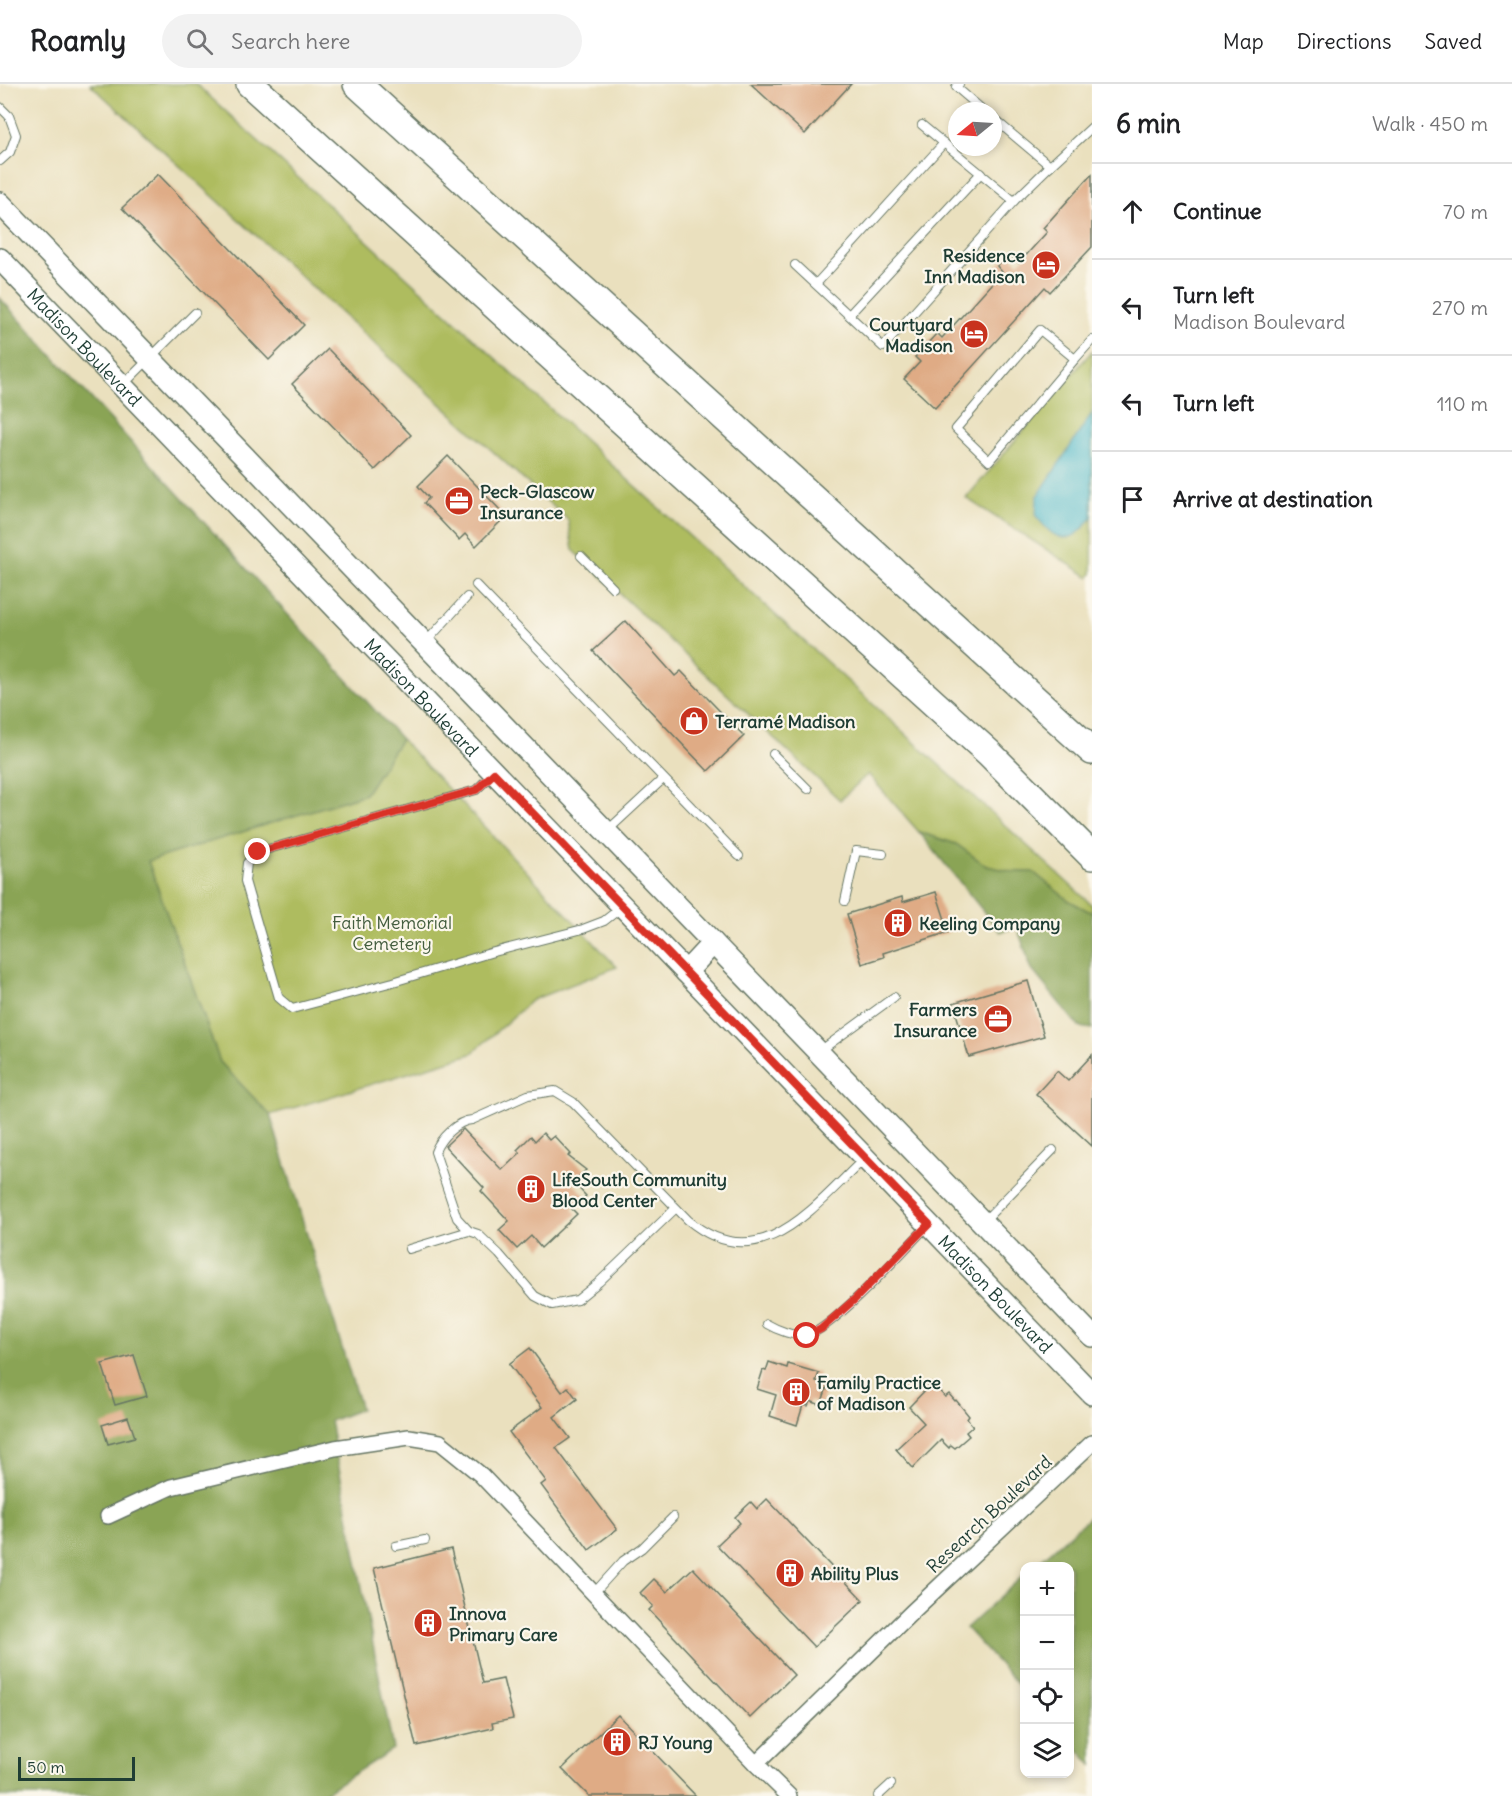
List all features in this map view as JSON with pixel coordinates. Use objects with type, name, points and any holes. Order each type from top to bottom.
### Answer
[{"type":"highway","points":[[250,84],[989,753],[1091,855]]},
{"type":"highway","points":[[357,84],[1092,751]]},
{"type":"main road","points":[[0,203],[1092,1336]]},
{"type":"main road","name":"Madison Boulevard","points":[[0,259],[1092,1394]]},
{"type":"main road","points":[[686,972],[713,943]]},
{"type":"street","points":[[108,1516],[171,1486],[335,1448],[409,1437],[440,1442],[481,1475],[789,1796]]},
{"type":"street","name":"Research Boulevard","points":[[756,1764],[912,1612],[1092,1443]]},
{"type":"lane","points":[[959,84],[956,87],[974,102]]},
{"type":"lane","points":[[0,107],[9,117],[16,135],[10,152],[0,161]]},
{"type":"lane","points":[[922,125],[1014,201]]},
{"type":"lane","points":[[1002,126],[1050,166]]},
{"type":"lane","points":[[795,265],[883,347],[1014,201],[1092,127]]},
{"type":"lane","points":[[816,284],[944,143]]},
{"type":"lane","points":[[849,315],[981,173]]},
{"type":"lane","points":[[122,386],[195,314]]},
{"type":"lane","points":[[1075,359],[1040,330],[956,429],[989,461],[1092,340]]},
{"type":"lane","points":[[581,556],[613,588]]},
{"type":"lane","points":[[476,585],[739,856]]},
{"type":"lane","points":[[425,643],[467,597]]},
{"type":"lane","points":[[773,754],[808,789]]},
{"type":"lane","points":[[494,773],[476,790],[258,852],[247,863],[245,881],[279,998],[292,1009],[371,988],[490,953],[583,929],[604,921],[623,906]]},
{"type":"lane","points":[[606,832],[663,779]]},
{"type":"lane","points":[[845,901],[856,851],[883,854]]},
{"type":"lane","points":[[818,1052],[894,997]]},
{"type":"lane","points":[[676,1208],[577,1300],[552,1305],[535,1296],[478,1233],[469,1230],[457,1218],[435,1152],[438,1142],[464,1120],[472,1120],[528,1095],[555,1091],[573,1101],[702,1232],[736,1244],[777,1235],[792,1225],[865,1158]]},
{"type":"lane","points":[[983,1222],[1053,1150]]},
{"type":"lane","points":[[767,1324],[778,1330],[807,1336],[821,1329],[855,1299],[929,1224]]},
{"type":"lane","points":[[409,1249],[469,1230]]},
{"type":"lane","points":[[594,1593],[623,1561],[642,1548],[673,1517]]},
{"type":"lane","points":[[396,1546],[425,1540]]},
{"type":"lane","points":[[878,1796],[891,1784]]},
{"type":"green space","points":[[90,84],[196,84],[1092,905],[1092,913],[1068,900],[1033,872],[1014,872],[987,866],[956,844],[919,832],[868,774],[840,800],[573,550],[568,520]]},
{"type":"green space","points":[[0,298],[401,739],[365,794],[148,861],[220,1062],[270,1115],[361,1409],[330,1421],[393,1749],[319,1796],[0,1796]]},
{"type":"green space","points":[[1092,351],[1092,574],[1089,577],[966,498]]},
{"type":"green space","name":"Faith Memorial Cemetery","points":[[401,739],[617,967],[532,1000],[471,1054],[270,1115],[220,1062],[148,861],[365,794]]},
{"type":"green space","points":[[919,832],[956,844],[987,866],[1014,872],[1033,872],[1068,900],[1092,913],[1092,1029],[1079,1027],[1032,970],[1017,927],[1000,932]]},
{"type":"green space","points":[[1092,1515],[1092,1765],[1074,1745],[1074,1562],[1039,1562]]},
{"type":"green space","points":[[1020,1579],[1020,1687],[966,1628]]},
{"type":"water","points":[[1092,413],[1092,518],[1077,534],[1069,538],[1058,537],[1036,516],[1037,497]]},
{"type":"building","points":[[751,84],[851,84],[805,134]]},
{"type":"building","points":[[158,174],[304,325],[269,360],[122,208]]},
{"type":"building","points":[[1092,174],[1092,247],[1050,292],[1045,287],[935,408],[904,379],[920,362],[915,357],[937,333],[942,338],[1002,272],[997,266],[1009,254],[1019,263],[1047,232],[1043,228]]},
{"type":"building","points":[[328,349],[411,435],[375,470],[292,384]]},
{"type":"building","name":"Peck-Glascow Insurance","points":[[448,456],[506,516],[476,546],[465,534],[459,540],[424,503],[429,498],[418,486]]},
{"type":"building","points":[[626,621],[675,676],[681,671],[744,736],[708,771],[593,651]]},
{"type":"building","name":"Keeling Company","points":[[936,892],[949,932],[883,953],[884,957],[862,964],[847,914],[902,897],[903,902]]},
{"type":"building","name":"Farmers Insurance","points":[[1028,981],[1044,1036],[969,1057],[953,1003]]},
{"type":"building","points":[[1092,1055],[1092,1146],[1036,1094],[1057,1071],[1068,1081]]},
{"type":"building","name":"LifeSouth Community Blood Center","points":[[463,1129],[502,1170],[520,1153],[517,1150],[531,1136],[535,1141],[543,1133],[549,1140],[554,1136],[571,1154],[568,1156],[586,1170],[573,1182],[586,1196],[572,1209],[577,1214],[541,1248],[531,1236],[517,1249],[499,1230],[509,1221],[481,1191],[484,1188],[445,1146]]},
{"type":"building","points":[[530,1348],[562,1392],[568,1387],[577,1399],[554,1417],[570,1438],[556,1448],[617,1529],[589,1550],[541,1485],[546,1481],[509,1432],[542,1407],[509,1364]]},
{"type":"building","points":[[134,1355],[147,1396],[115,1405],[102,1364]]},
{"type":"building","name":"Family Practice of Madison","points":[[769,1362],[787,1368],[788,1364],[819,1373],[816,1381],[828,1384],[821,1405],[810,1401],[808,1406],[803,1405],[797,1425],[770,1416],[776,1395],[757,1389],[763,1370],[766,1371]]},
{"type":"building","points":[[932,1383],[945,1397],[949,1394],[956,1400],[969,1416],[967,1419],[973,1426],[966,1432],[969,1436],[955,1448],[951,1445],[949,1448],[941,1440],[913,1468],[896,1449],[924,1423],[909,1407]]},
{"type":"building","points":[[128,1417],[135,1437],[108,1444],[102,1425]]},
{"type":"building","name":"Ability Plus","points":[[767,1499],[863,1600],[814,1647],[717,1545],[740,1523],[735,1517],[751,1502],[757,1509]]},
{"type":"building","name":"Innova Primary Care","points":[[451,1549],[483,1683],[503,1679],[513,1719],[492,1723],[493,1728],[416,1746],[374,1568]]},
{"type":"building","points":[[693,1568],[794,1675],[750,1718],[649,1610],[653,1606],[640,1593],[654,1579],[667,1592]]},
{"type":"building","name":"RJ Young","points":[[618,1715],[696,1796],[589,1796],[562,1769]]},
{"type":"place","name":"Residence Inn Madison","points":[[1046,265]]},
{"type":"place","name":"Courtyard Madison","points":[[974,334]]},
{"type":"place","name":"Peck-Glascow Insurance","points":[[459,501]]},
{"type":"place","name":"Terramé Madison","points":[[694,721]]},
{"type":"place","name":"Keeling Company","points":[[898,923]]},
{"type":"place","name":"Farmers Insurance","points":[[998,1019]]},
{"type":"place","name":"LifeSouth Community Blood Center","points":[[531,1189]]},
{"type":"place","name":"Family Practice of Madison","points":[[796,1392]]},
{"type":"place","name":"Ability Plus","points":[[790,1573]]},
{"type":"place","name":"Innova Primary Care","points":[[428,1623]]},
{"type":"place","name":"RJ Young","points":[[617,1742]]},
{"type":"route","points":[[258,852],[476,790],[494,773],[929,1224],[855,1299],[821,1329],[807,1336]]}]
